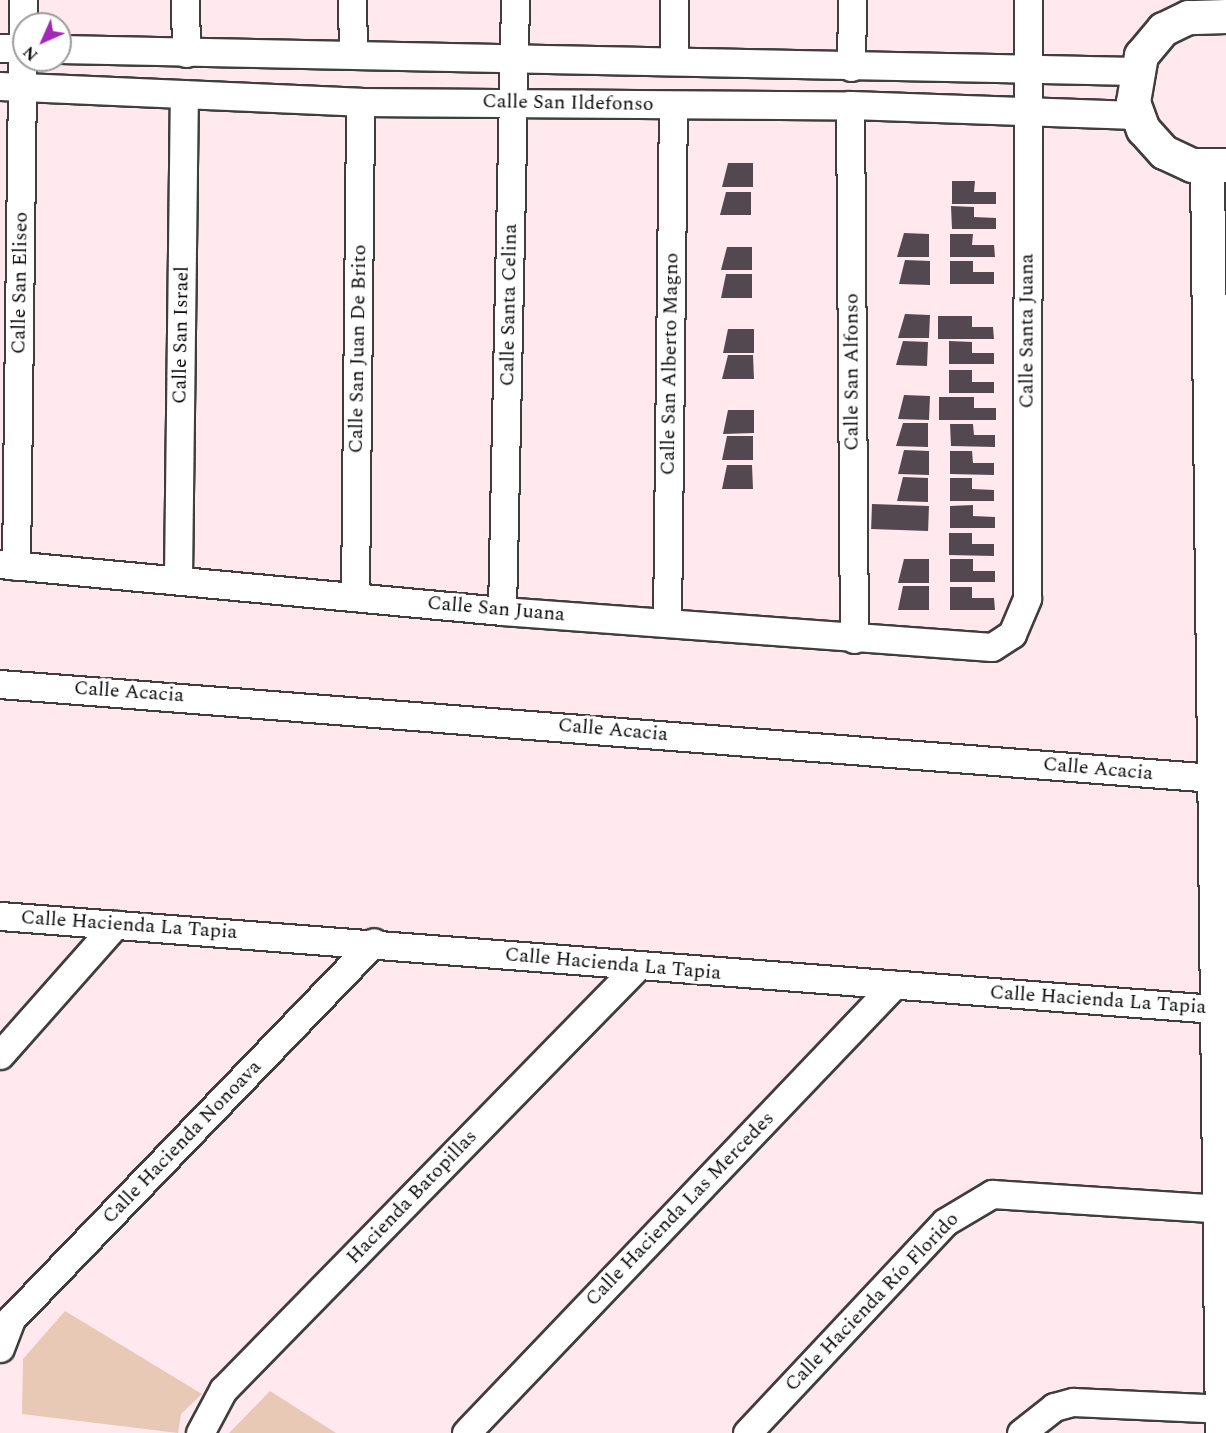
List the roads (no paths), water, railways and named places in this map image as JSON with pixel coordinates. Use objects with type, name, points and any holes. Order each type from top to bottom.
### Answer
[{"type":"street","points":[[186,0],[186,52]]},
{"type":"street","points":[[352,0],[352,54]]},
{"type":"street","name":"Calle Santa Celina","points":[[502,611],[515,0]]},
{"type":"street","points":[[674,0],[674,62]]},
{"type":"street","points":[[851,68],[852,0]]},
{"type":"street","name":"Calle Santa Juana","points":[[992,647],[1012,634],[1027,598],[1028,0]]},
{"type":"street","points":[[1021,1433],[1054,1407],[1073,1402],[1223,1417],[1220,1009],[1213,887],[1218,778],[1217,166],[1164,152],[1136,115],[1135,71],[1150,41],[1188,9],[1226,16]]},
{"type":"street","points":[[72,49],[515,58],[1028,73],[1135,71]]},
{"type":"street","name":"Calle San Eliseo","points":[[8,565],[12,87],[17,72]]},
{"type":"street","name":"Calle San Ildefonso","points":[[12,87],[360,102],[514,101],[673,105],[850,105],[1028,109],[1136,115]]},
{"type":"street","name":"Calle San Israel","points":[[178,577],[184,94]]},
{"type":"street","name":"Calle San Juan De Brito","points":[[355,595],[360,102]]},
{"type":"street","name":"Calle San Alberto Magno","points":[[667,623],[673,105]]},
{"type":"street","name":"Calle San Alfonso","points":[[850,105],[854,639]]},
{"type":"street","name":"Calle San Juana","points":[[8,565],[178,577],[502,611],[854,639],[992,647]]},
{"type":"street","name":"Calle Acacia","points":[[0,684],[1218,778]]},
{"type":"street","name":"Calle Hacienda La Tapia","points":[[0,916],[375,942],[636,968],[1220,1009]]},
{"type":"street","points":[[0,1055],[115,925]]},
{"type":"street","name":"Calle Hacienda Nonoava","points":[[0,1348],[6,1319],[375,942]]},
{"type":"street","name":"Hacienda Batopillas","points":[[200,1433],[223,1390],[636,968]]},
{"type":"street","name":"Calle Hacienda Las Mercedes","points":[[466,1433],[894,985]]},
{"type":"street","name":"Calle Hacienda Río Florido","points":[[747,1433],[967,1205],[992,1194],[1023,1192],[1222,1209]]}]
